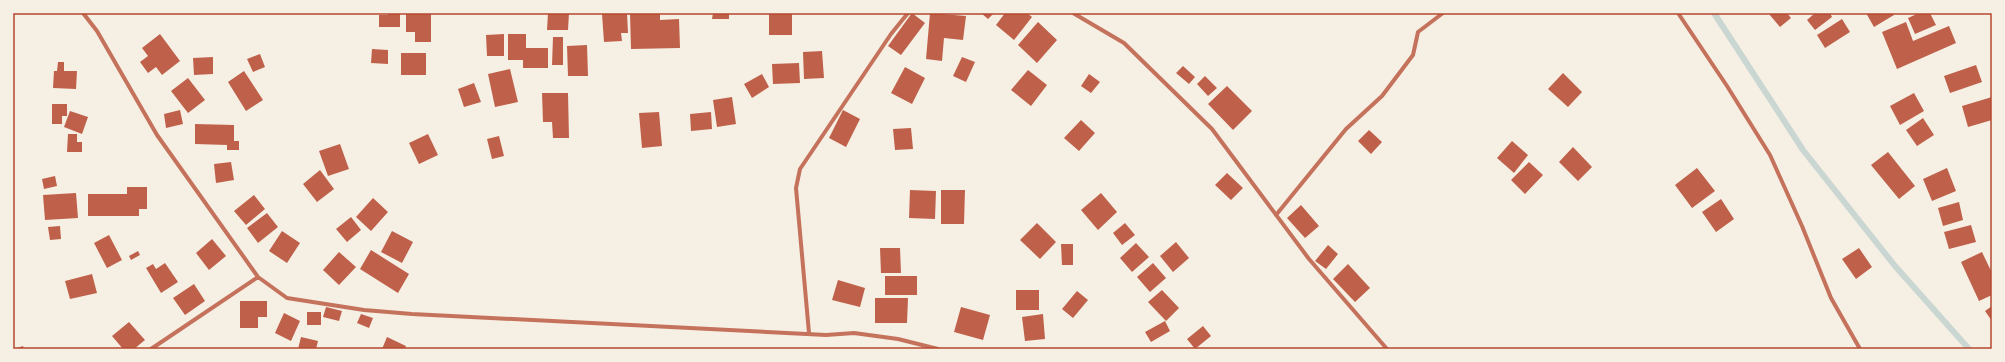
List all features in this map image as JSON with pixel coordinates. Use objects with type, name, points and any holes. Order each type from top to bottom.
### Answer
[{"type":"street","points":[[83,13],[97,31],[157,135],[258,277],[287,298],[378,311],[412,314],[826,335],[854,332],[898,339],[938,349]]},
{"type":"street","points":[[809,333],[796,188],[800,169],[891,34],[908,13]]},
{"type":"street","points":[[1073,13],[1124,43],[1212,129],[1309,259],[1387,349]]},
{"type":"street","points":[[1276,215],[1346,129],[1382,96],[1413,55],[1418,32],[1443,13]]},
{"type":"street","points":[[1678,13],[1770,155],[1831,298],[1860,349]]},
{"type":"street","points":[[151,349],[258,277]]},
{"type":"building","points":[[388,13],[400,13],[400,27],[379,27],[379,15],[388,15]]},
{"type":"building","points":[[548,13],[569,13],[568,30],[547,30]]},
{"type":"building","points":[[627,13],[628,33],[621,33],[622,41],[604,42],[602,14]]},
{"type":"building","points":[[630,13],[660,13],[660,20],[679,19],[680,48],[631,49]]},
{"type":"building","points":[[713,13],[729,13],[729,19],[712,19]]},
{"type":"building","points":[[769,13],[792,13],[792,35],[769,35]]},
{"type":"building","points":[[912,13],[925,23],[901,55],[888,46]]},
{"type":"building","points":[[930,13],[966,16],[963,40],[944,38],[942,61],[926,59]]},
{"type":"building","points":[[981,13],[994,13],[988,19]]},
{"type":"building","points":[[1005,13],[1027,13],[1032,17],[1014,40],[996,25]]},
{"type":"building","points":[[1787,13],[1791,18],[1780,27],[1769,14]]},
{"type":"building","points":[[1815,13],[1830,13],[1832,17],[1815,30],[1807,20]]},
{"type":"building","points":[[1866,13],[1893,13],[1894,15],[1874,27]]},
{"type":"building","points":[[1919,13],[1930,13],[1936,25],[1915,34],[1908,18]]},
{"type":"building","points":[[406,14],[431,14],[431,42],[415,42],[415,32],[406,32]]},
{"type":"building","points":[[1842,19],[1850,32],[1825,48],[1817,35]]},
{"type":"building","points":[[1038,22],[1057,40],[1037,63],[1018,45]]},
{"type":"building","points":[[1906,22],[1913,41],[1949,26],[1956,43],[1897,69],[1882,32]]},
{"type":"building","points":[[160,34],[180,61],[162,75],[156,67],[148,73],[140,62],[148,56],[142,48]]},
{"type":"building","points":[[504,34],[504,56],[487,56],[486,35]]},
{"type":"building","points":[[508,34],[526,34],[526,48],[548,48],[548,68],[523,68],[523,60],[508,60]]},
{"type":"building","points":[[553,37],[563,37],[563,65],[552,65]]},
{"type":"building","points":[[587,45],[588,76],[568,76],[567,46]]},
{"type":"building","points":[[372,49],[388,50],[388,64],[371,63]]},
{"type":"building","points":[[822,51],[824,78],[804,79],[803,52]]},
{"type":"building","points":[[401,53],[426,53],[426,75],[401,75]]},
{"type":"building","points":[[260,54],[265,67],[253,72],[247,59]]},
{"type":"building","points":[[213,57],[213,74],[194,75],[193,58]]},
{"type":"building","points":[[962,57],[975,62],[966,82],[953,76]]},
{"type":"building","points":[[58,62],[64,62],[64,71],[77,71],[76,89],[53,88],[54,71],[57,71]]},
{"type":"building","points":[[799,63],[800,83],[773,84],[772,64]]},
{"type":"building","points":[[1976,65],[1982,82],[1950,93],[1944,76]]},
{"type":"building","points":[[1183,66],[1195,77],[1189,84],[1176,73]]},
{"type":"building","points":[[905,67],[925,78],[912,104],[891,93]]},
{"type":"building","points":[[510,69],[518,102],[495,107],[488,74]]},
{"type":"building","points":[[1028,70],[1047,85],[1031,106],[1011,90]]},
{"type":"building","points":[[244,71],[263,100],[246,111],[228,82]]},
{"type":"building","points":[[1563,73],[1582,92],[1568,107],[1548,89]]},
{"type":"building","points":[[762,74],[769,87],[752,98],[744,84]]},
{"type":"building","points":[[1089,74],[1100,82],[1091,93],[1081,86]]},
{"type":"building","points":[[1205,76],[1217,88],[1208,96],[1197,84]]},
{"type":"building","points":[[188,78],[205,100],[188,113],[171,91]]},
{"type":"building","points":[[474,83],[481,102],[464,107],[458,89]]},
{"type":"building","points":[[1227,86],[1252,111],[1233,130],[1208,104]]},
{"type":"building","points":[[542,93],[568,93],[569,138],[553,138],[552,122],[543,122]]},
{"type":"building","points":[[1914,93],[1924,111],[1900,125],[1890,106]]},
{"type":"building","points":[[732,97],[736,124],[717,127],[713,100]]},
{"type":"building","points":[[1992,97],[1992,120],[1968,127],[1962,106]]},
{"type":"building","points":[[52,104],[67,104],[67,116],[62,116],[62,124],[52,124]]},
{"type":"building","points":[[180,110],[183,124],[166,128],[164,114]]},
{"type":"building","points":[[843,110],[860,119],[846,147],[829,138]]},
{"type":"building","points":[[70,111],[88,117],[82,134],[64,127]]},
{"type":"building","points":[[659,112],[662,146],[642,148],[639,113]]},
{"type":"building","points":[[711,112],[712,129],[691,131],[690,114]]},
{"type":"building","points":[[1923,118],[1934,135],[1917,146],[1906,130]]},
{"type":"building","points":[[1081,120],[1095,133],[1079,151],[1064,138]]},
{"type":"building","points":[[195,124],[234,125],[234,141],[239,141],[239,150],[227,150],[227,145],[195,144]]},
{"type":"building","points":[[911,128],[913,149],[895,150],[893,129]]},
{"type":"building","points":[[1369,130],[1382,142],[1371,154],[1358,141]]},
{"type":"building","points":[[68,134],[77,134],[77,142],[82,142],[82,152],[67,152]]},
{"type":"building","points":[[428,134],[438,155],[419,164],[409,143]]},
{"type":"building","points":[[499,136],[504,156],[492,159],[487,139]]},
{"type":"building","points":[[1512,141],[1528,155],[1514,173],[1497,158]]},
{"type":"building","points":[[340,144],[349,169],[328,176],[319,151]]},
{"type":"building","points":[[1573,147],[1592,167],[1578,181],[1559,162]]},
{"type":"building","points":[[1888,152],[1915,186],[1899,199],[1871,165]]},
{"type":"building","points":[[231,162],[234,180],[216,183],[214,164]]},
{"type":"building","points":[[1529,162],[1543,175],[1525,194],[1511,180]]},
{"type":"building","points":[[1697,168],[1715,191],[1692,208],[1675,185]]},
{"type":"building","points":[[1947,168],[1956,191],[1932,201],[1923,179]]},
{"type":"building","points":[[320,170],[334,189],[317,202],[303,184]]},
{"type":"building","points":[[1227,173],[1243,188],[1231,200],[1215,185]]},
{"type":"building","points":[[55,176],[57,186],[44,189],[42,179]]},
{"type":"building","points":[[127,187],[147,187],[147,209],[139,209],[139,216],[88,216],[88,194],[127,194]]},
{"type":"building","points":[[910,190],[936,191],[935,219],[909,218]]},
{"type":"building","points":[[941,190],[965,190],[964,224],[941,224]]},
{"type":"building","points":[[76,193],[78,218],[45,220],[43,195]]},
{"type":"building","points":[[1101,193],[1117,212],[1098,230],[1081,210]]},
{"type":"building","points":[[254,195],[265,209],[246,225],[234,211]]},
{"type":"building","points":[[373,198],[388,212],[371,231],[356,217]]},
{"type":"building","points":[[1721,199],[1734,219],[1716,232],[1702,212]]},
{"type":"building","points":[[1959,202],[1963,220],[1943,226],[1938,208]]},
{"type":"building","points":[[1301,205],[1319,226],[1305,238],[1287,218]]},
{"type":"building","points":[[267,213],[278,227],[258,243],[247,228]]},
{"type":"building","points":[[351,217],[361,230],[347,242],[336,229]]},
{"type":"building","points":[[1037,223],[1056,242],[1040,259],[1020,240]]},
{"type":"building","points":[[1125,223],[1135,235],[1122,245],[1113,233]]},
{"type":"building","points":[[1971,225],[1976,242],[1949,249],[1944,232]]},
{"type":"building","points":[[60,226],[61,239],[50,240],[48,227]]},
{"type":"building","points":[[282,231],[300,243],[287,263],[269,251]]},
{"type":"building","points":[[392,231],[413,242],[402,263],[381,252]]},
{"type":"building","points":[[109,235],[122,260],[107,268],[94,243]]},
{"type":"building","points":[[212,239],[226,256],[209,270],[196,253]]},
{"type":"building","points":[[1176,242],[1189,258],[1173,272],[1160,256]]},
{"type":"building","points":[[1136,243],[1149,257],[1132,272],[1120,258]]},
{"type":"building","points":[[1061,244],[1073,244],[1073,265],[1062,265]]},
{"type":"building","points":[[1328,245],[1338,254],[1326,269],[1315,261]]},
{"type":"building","points":[[880,248],[900,248],[901,273],[881,273]]},
{"type":"building","points":[[1859,248],[1872,267],[1856,279],[1842,259]]},
{"type":"building","points":[[371,250],[409,274],[398,293],[360,269]]},
{"type":"building","points":[[138,251],[140,255],[131,260],[129,256]]},
{"type":"building","points":[[339,252],[356,267],[339,285],[323,270]]},
{"type":"building","points":[[1982,252],[1992,273],[1992,295],[1979,301],[1961,262]]},
{"type":"building","points":[[165,263],[178,282],[161,293],[146,268],[153,264],[156,269]]},
{"type":"building","points":[[1153,263],[1166,278],[1150,292],[1137,277]]},
{"type":"building","points":[[1348,264],[1370,288],[1355,302],[1333,279]]},
{"type":"building","points":[[92,274],[97,293],[70,299],[65,281]]},
{"type":"building","points":[[885,276],[917,276],[917,295],[885,295]]},
{"type":"building","points":[[838,280],[865,288],[860,307],[832,300]]},
{"type":"building","points":[[194,284],[205,301],[185,315],[173,298]]},
{"type":"building","points":[[1016,290],[1039,290],[1039,310],[1016,310]]},
{"type":"building","points":[[1162,290],[1179,308],[1166,321],[1148,302]]},
{"type":"building","points":[[1077,291],[1088,300],[1073,318],[1062,309]]},
{"type":"building","points":[[875,298],[908,298],[907,323],[875,323]]},
{"type":"building","points":[[240,301],[267,301],[267,317],[258,317],[258,328],[240,328]]},
{"type":"building","points":[[1992,306],[1992,321],[1985,311]]},
{"type":"building","points":[[326,307],[342,311],[339,321],[323,317]]},
{"type":"building","points":[[961,307],[990,315],[983,340],[954,332]]},
{"type":"building","points":[[307,312],[321,312],[321,325],[307,325]]},
{"type":"building","points":[[284,313],[300,321],[291,341],[275,333]]},
{"type":"building","points":[[361,314],[373,318],[369,328],[357,323]]},
{"type":"building","points":[[1043,314],[1045,339],[1025,341],[1022,317]]},
{"type":"building","points":[[1165,321],[1170,331],[1151,342],[1145,332]]},
{"type":"building","points":[[129,322],[145,340],[134,349],[123,349],[112,336]]},
{"type":"building","points":[[1203,326],[1211,336],[1195,349],[1187,339]]},
{"type":"building","points":[[301,337],[318,341],[316,349],[298,349]]},
{"type":"building","points":[[387,337],[406,346],[405,349],[382,349]]},
{"type":"building","points":[[23,346],[24,349],[14,349]]},
{"type":"waterway","points":[[1714,13],[1803,150],[1895,266],[1969,349]]}]
